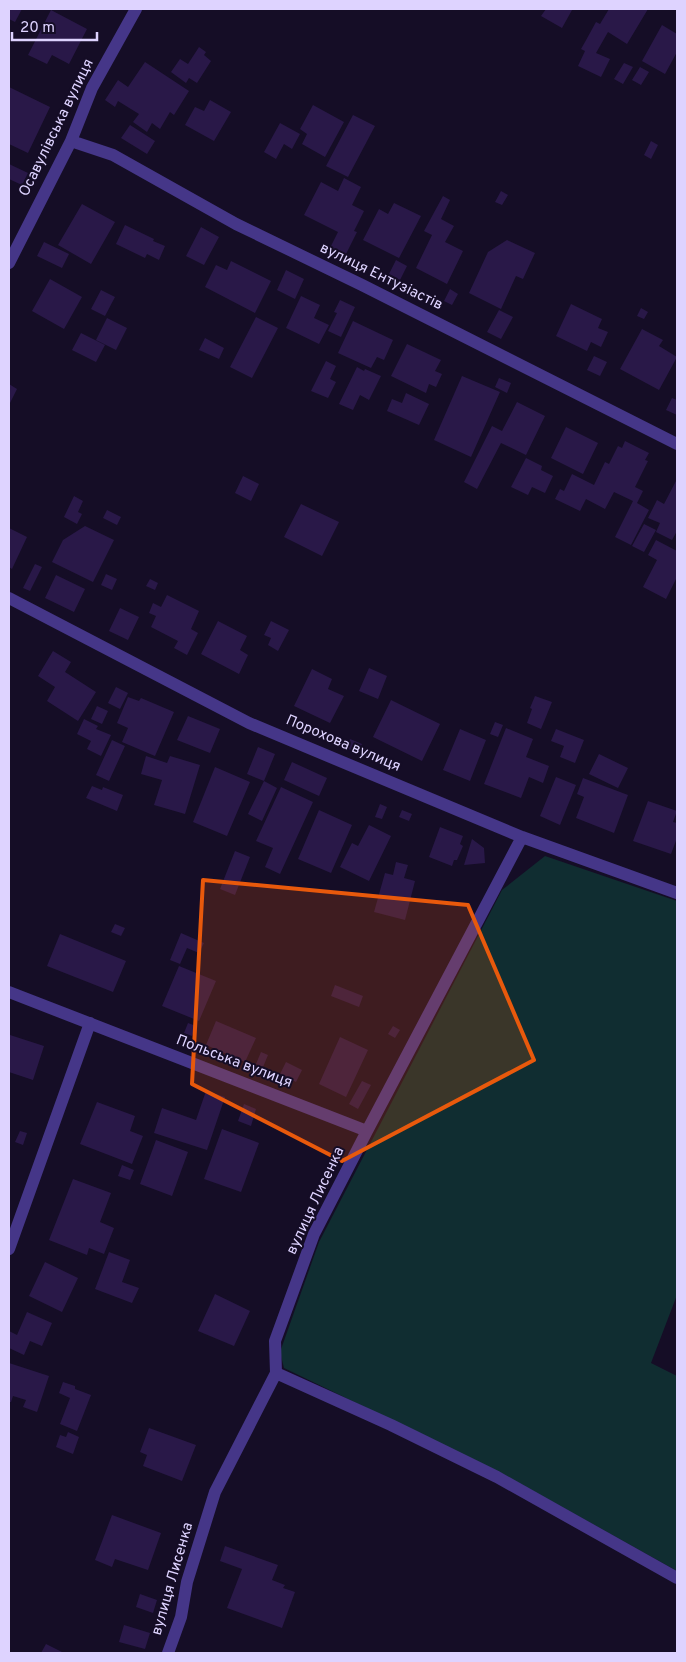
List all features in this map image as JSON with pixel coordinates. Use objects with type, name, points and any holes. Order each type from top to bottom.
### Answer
[{"type":"street","name":"Осавулівська вулиця","points":[[9,263],[71,141],[92,88],[136,9]]},
{"type":"street","name":"вулиця Ентузіастів","points":[[71,141],[113,155],[236,224],[362,285],[677,444]]},
{"type":"street","name":"Порохова вулиця","points":[[9,598],[249,723],[522,836],[677,893]]},
{"type":"street","name":"вулиця Лисенка","points":[[168,1653],[181,1617],[187,1582],[215,1492],[276,1373],[276,1341],[314,1234],[522,836]]},
{"type":"street","name":"Польська вулиця","points":[[9,992],[367,1131]]},
{"type":"street","points":[[9,1249],[90,1023]]},
{"type":"street","points":[[276,1373],[391,1425],[497,1477],[677,1578]]},
{"type":"highlighted area","points":[[203,880],[468,905],[534,1060],[342,1161],[192,1084]]},
{"type":"green space","points":[[545,856],[677,901],[677,1295],[651,1363],[677,1376],[677,1571],[501,1473],[284,1368],[280,1352],[319,1242],[502,890]]},
{"type":"building","points":[[9,9],[22,9],[15,22],[9,19]]},
{"type":"building","points":[[546,9],[572,10],[562,28],[541,16]]},
{"type":"building","points":[[609,9],[648,9],[627,44],[608,32],[596,53],[610,59],[601,77],[578,66],[585,51],[581,49],[596,22],[600,24]]},
{"type":"building","points":[[51,10],[87,29],[69,64],[52,55],[47,64],[28,55]]},
{"type":"building","points":[[662,25],[677,34],[677,52],[665,74],[642,61]]},
{"type":"building","points":[[199,47],[206,52],[204,55],[211,61],[197,83],[189,78],[186,83],[171,72],[180,59],[188,64]]},
{"type":"building","points":[[145,62],[189,91],[174,115],[170,112],[160,129],[152,123],[147,132],[133,122],[139,114],[118,101],[115,107],[105,100],[118,80],[128,87]]},
{"type":"building","points":[[624,63],[633,67],[623,84],[614,79]]},
{"type":"building","points":[[640,67],[649,72],[641,85],[632,80]]},
{"type":"building","points":[[9,87],[50,107],[28,153],[9,144]]},
{"type":"building","points":[[210,100],[231,112],[214,141],[185,125],[195,107],[204,111]]},
{"type":"building","points":[[313,105],[344,122],[325,157],[302,144],[307,134],[300,129]]},
{"type":"building","points":[[353,115],[375,126],[348,177],[326,166]]},
{"type":"building","points":[[280,123],[300,134],[292,149],[284,144],[276,159],[264,152]]},
{"type":"building","points":[[130,125],[155,141],[147,154],[121,138]]},
{"type":"building","points":[[651,141],[658,145],[651,159],[644,155]]},
{"type":"building","points":[[9,164],[28,173],[22,185],[9,179]]},
{"type":"building","points":[[344,178],[361,187],[352,205],[364,211],[354,231],[357,232],[344,258],[329,250],[338,232],[304,215],[321,182],[338,191]]},
{"type":"building","points":[[501,191],[508,195],[502,205],[495,202]]},
{"type":"building","points":[[443,196],[450,200],[441,219],[454,226],[445,242],[463,251],[447,284],[416,268],[432,235],[424,231]]},
{"type":"building","points":[[394,203],[421,216],[399,258],[363,240],[379,209],[388,214]]},
{"type":"building","points":[[82,204],[115,222],[91,264],[58,245]]},
{"type":"building","points":[[125,225],[165,246],[159,260],[147,254],[145,258],[116,244]]},
{"type":"building","points":[[201,227],[219,237],[204,265],[186,256]]},
{"type":"building","points":[[507,240],[535,253],[523,279],[516,276],[501,309],[469,293],[488,252]]},
{"type":"building","points":[[44,242],[69,254],[62,268],[37,256]]},
{"type":"building","points":[[396,260],[407,266],[400,280],[389,274]]},
{"type":"building","points":[[231,261],[271,281],[255,313],[205,287],[216,265],[227,270]]},
{"type":"building","points":[[286,270],[304,279],[295,299],[277,290]]},
{"type":"building","points":[[50,279],[82,297],[64,329],[32,311]]},
{"type":"building","points":[[450,289],[458,294],[452,305],[444,301]]},
{"type":"building","points":[[101,290],[115,297],[105,316],[91,309]]},
{"type":"building","points":[[301,296],[320,305],[314,318],[329,325],[319,344],[286,328]]},
{"type":"building","points":[[340,300],[355,307],[341,337],[328,331],[337,313],[334,312]]},
{"type":"building","points":[[571,304],[602,319],[598,328],[608,332],[601,347],[591,342],[587,351],[556,336]]},
{"type":"building","points":[[641,308],[648,312],[644,319],[637,316]]},
{"type":"building","points":[[499,310],[513,317],[501,339],[487,332]]},
{"type":"building","points":[[256,317],[278,328],[252,378],[230,367]]},
{"type":"building","points":[[107,318],[127,328],[116,350],[96,340]]},
{"type":"building","points":[[353,321],[393,340],[384,360],[377,357],[371,368],[338,353]]},
{"type":"building","points":[[642,329],[663,340],[659,346],[677,357],[659,390],[620,369]]},
{"type":"building","points":[[81,333],[105,345],[96,362],[72,350]]},
{"type":"building","points":[[205,338],[224,348],[219,359],[199,350]]},
{"type":"building","points":[[407,344],[441,360],[435,371],[442,374],[436,387],[429,384],[426,393],[391,376]]},
{"type":"building","points":[[594,356],[607,362],[600,376],[587,370]]},
{"type":"building","points":[[326,361],[336,366],[330,379],[336,382],[328,398],[311,391]]},
{"type":"building","points":[[357,367],[381,376],[369,400],[360,395],[353,410],[339,404]]},
{"type":"building","points":[[462,376],[500,392],[471,457],[434,440]]},
{"type":"building","points":[[499,378],[511,383],[507,393],[495,387]]},
{"type":"building","points":[[9,384],[17,389],[9,405]]},
{"type":"building","points":[[406,393],[429,404],[419,425],[387,411],[392,399],[402,403]]},
{"type":"building","points":[[672,398],[677,400],[677,415],[666,410]]},
{"type":"building","points":[[517,402],[545,416],[526,455],[501,443],[477,489],[464,482],[492,426],[502,431]]},
{"type":"building","points":[[566,427],[598,443],[583,474],[551,458]]},
{"type":"building","points":[[625,441],[649,453],[645,460],[648,461],[635,487],[643,491],[637,503],[649,510],[631,545],[615,537],[633,501],[614,492],[605,509],[586,499],[580,511],[555,499],[560,489],[564,491],[572,474],[594,485],[605,462],[609,464],[618,446],[622,448]]},
{"type":"building","points":[[526,458],[542,466],[541,470],[553,476],[545,493],[532,487],[528,495],[511,487]]},
{"type":"building","points":[[243,476],[259,484],[251,501],[235,493]]},
{"type":"building","points":[[676,481],[677,531],[672,540],[656,532],[660,523],[648,518],[657,500],[664,504]]},
{"type":"building","points":[[74,496],[83,501],[78,512],[82,514],[77,524],[64,517]]},
{"type":"building","points":[[301,504],[339,522],[322,556],[284,537]]},
{"type":"building","points":[[107,510],[121,517],[117,525],[103,518]]},
{"type":"building","points":[[644,524],[656,530],[644,552],[632,546]]},
{"type":"building","points":[[85,526],[114,540],[93,582],[52,562],[63,540]]},
{"type":"building","points":[[9,528],[27,537],[12,569],[9,567]]},
{"type":"building","points":[[656,540],[677,551],[677,577],[666,599],[643,587],[657,560],[648,555]]},
{"type":"building","points":[[35,564],[42,567],[30,591],[23,588]]},
{"type":"building","points":[[106,574],[117,579],[112,590],[101,585]]},
{"type":"building","points":[[56,575],[85,589],[74,612],[45,598]]},
{"type":"building","points":[[150,579],[158,583],[155,590],[146,586]]},
{"type":"building","points":[[167,595],[199,611],[191,629],[198,633],[187,655],[174,648],[178,641],[151,627],[156,616],[149,613],[153,603],[161,607]]},
{"type":"building","points":[[120,608],[139,617],[128,640],[109,631]]},
{"type":"building","points":[[218,621],[247,636],[240,650],[248,655],[239,674],[201,654]]},
{"type":"building","points":[[271,621],[289,630],[278,651],[268,645],[271,638],[264,635]]},
{"type":"building","points":[[53,651],[71,662],[65,672],[96,692],[78,721],[47,701],[55,687],[38,676]]},
{"type":"building","points":[[369,668],[387,676],[378,699],[359,691]]},
{"type":"building","points":[[312,669],[332,679],[328,689],[344,696],[330,723],[294,706]]},
{"type":"building","points":[[116,687],[128,693],[120,709],[108,703]]},
{"type":"building","points":[[535,696],[552,702],[541,729],[527,723]]},
{"type":"building","points":[[128,697],[139,701],[141,698],[174,712],[155,756],[122,742],[128,728],[117,723]]},
{"type":"building","points":[[391,700],[440,724],[422,761],[373,737]]},
{"type":"building","points":[[97,706],[108,711],[102,724],[91,719]]},
{"type":"building","points":[[188,716],[220,729],[210,753],[177,740]]},
{"type":"building","points":[[84,719],[98,726],[96,729],[111,735],[101,756],[87,749],[91,741],[77,734]]},
{"type":"building","points":[[495,722],[503,725],[498,737],[490,734]]},
{"type":"building","points":[[506,728],[533,739],[526,757],[549,766],[543,783],[529,777],[521,798],[484,784]]},
{"type":"building","points":[[460,729],[486,740],[470,781],[443,770]]},
{"type":"building","points":[[556,729],[584,740],[575,763],[560,757],[564,746],[551,741]]},
{"type":"building","points":[[350,739],[362,744],[358,753],[346,748]]},
{"type":"building","points":[[112,740],[125,746],[109,781],[96,775]]},
{"type":"building","points":[[258,747],[275,754],[264,781],[247,774]]},
{"type":"building","points":[[599,754],[628,768],[618,788],[589,774]]},
{"type":"building","points":[[146,756],[167,763],[170,756],[200,765],[185,814],[154,805],[162,780],[141,774]]},
{"type":"building","points":[[292,762],[327,778],[319,796],[284,780]]},
{"type":"building","points":[[215,767],[250,782],[227,836],[193,822]]},
{"type":"building","points":[[556,777],[576,785],[560,825],[540,816]]},
{"type":"building","points":[[583,778],[628,795],[614,833],[576,818],[584,797],[577,794]]},
{"type":"building","points":[[264,781],[277,788],[262,821],[248,814]]},
{"type":"building","points":[[92,786],[102,790],[103,787],[123,795],[117,811],[86,798]]},
{"type":"building","points":[[281,787],[313,802],[280,874],[265,867],[273,848],[256,841]]},
{"type":"building","points":[[648,801],[677,811],[673,822],[677,823],[677,838],[671,854],[633,841]]},
{"type":"building","points":[[380,804],[387,807],[382,819],[375,817]]},
{"type":"building","points":[[319,810],[352,825],[331,873],[298,859]]},
{"type":"building","points":[[402,810],[412,814],[409,821],[399,817]]},
{"type":"building","points":[[369,825],[391,836],[369,881],[340,867],[352,843],[358,846]]},
{"type":"building","points":[[440,827],[463,836],[460,844],[463,846],[452,866],[429,857]]},
{"type":"building","points":[[472,839],[484,848],[485,863],[464,865]]},
{"type":"building","points":[[235,851],[250,857],[235,895],[220,889]]},
{"type":"building","points":[[396,862],[408,865],[404,878],[415,881],[405,920],[374,912],[385,873],[393,875]]},
{"type":"building","points":[[115,924],[125,928],[121,936],[111,932]]},
{"type":"building","points":[[181,933],[204,943],[199,953],[187,948],[180,964],[170,960]]},
{"type":"building","points":[[60,934],[126,961],[113,992],[47,966]]},
{"type":"building","points":[[179,966],[216,981],[199,1021],[162,1006]]},
{"type":"building","points":[[335,985],[363,996],[359,1007],[331,996]]},
{"type":"building","points":[[216,1021],[256,1038],[245,1062],[206,1045]]},
{"type":"building","points":[[188,1023],[196,1026],[192,1036],[184,1033]]},
{"type":"building","points":[[393,1026],[400,1030],[395,1038],[388,1034]]},
{"type":"building","points":[[10,1035],[44,1046],[33,1080],[9,1072]]},
{"type":"building","points":[[340,1037],[368,1050],[346,1097],[319,1084]]},
{"type":"building","points":[[261,1052],[268,1055],[263,1067],[256,1064]]},
{"type":"building","points":[[286,1062],[302,1070],[296,1082],[280,1074]]},
{"type":"building","points":[[362,1081],[371,1085],[358,1109],[349,1104]]},
{"type":"building","points":[[206,1091],[225,1097],[207,1150],[154,1133],[162,1108],[196,1120]]},
{"type":"building","points":[[97,1102],[135,1116],[130,1131],[143,1136],[132,1164],[80,1144]]},
{"type":"building","points":[[244,1104],[256,1109],[251,1126],[238,1121]]},
{"type":"building","points":[[222,1129],[259,1143],[241,1192],[204,1179]]},
{"type":"building","points":[[20,1131],[27,1133],[23,1145],[15,1142]]},
{"type":"building","points":[[156,1140],[188,1152],[172,1196],[140,1184]]},
{"type":"building","points":[[122,1165],[134,1170],[130,1180],[118,1176]]},
{"type":"building","points":[[73,1179],[111,1193],[100,1222],[114,1228],[104,1254],[89,1248],[87,1255],[49,1240]]},
{"type":"building","points":[[109,1252],[130,1260],[122,1282],[139,1288],[132,1303],[95,1289]]},
{"type":"building","points":[[45,1262],[78,1278],[62,1312],[29,1296]]},
{"type":"building","points":[[215,1294],[250,1311],[234,1346],[198,1331]]},
{"type":"building","points":[[27,1312],[52,1323],[42,1346],[30,1341],[24,1355],[9,1348],[9,1331],[17,1335]]},
{"type":"building","points":[[9,1363],[49,1376],[37,1412],[23,1407],[26,1400],[13,1396],[11,1402],[9,1402]]},
{"type":"building","points":[[63,1382],[91,1395],[77,1431],[60,1424],[70,1398],[59,1393]]},
{"type":"building","points":[[149,1428],[196,1445],[182,1481],[143,1466],[147,1455],[140,1452]]},
{"type":"building","points":[[68,1432],[79,1437],[73,1454],[56,1447],[60,1435],[66,1437]]},
{"type":"building","points":[[112,1515],[161,1533],[148,1570],[115,1559],[112,1567],[95,1560]]},
{"type":"building","points":[[225,1546],[278,1565],[272,1580],[285,1585],[283,1588],[295,1592],[282,1628],[227,1608],[242,1569],[220,1561]]},
{"type":"building","points":[[140,1594],[157,1600],[153,1613],[136,1607]]},
{"type":"building","points":[[124,1625],[150,1633],[145,1649],[119,1642]]},
{"type":"building","points":[[46,1644],[64,1653],[41,1653]]}]
